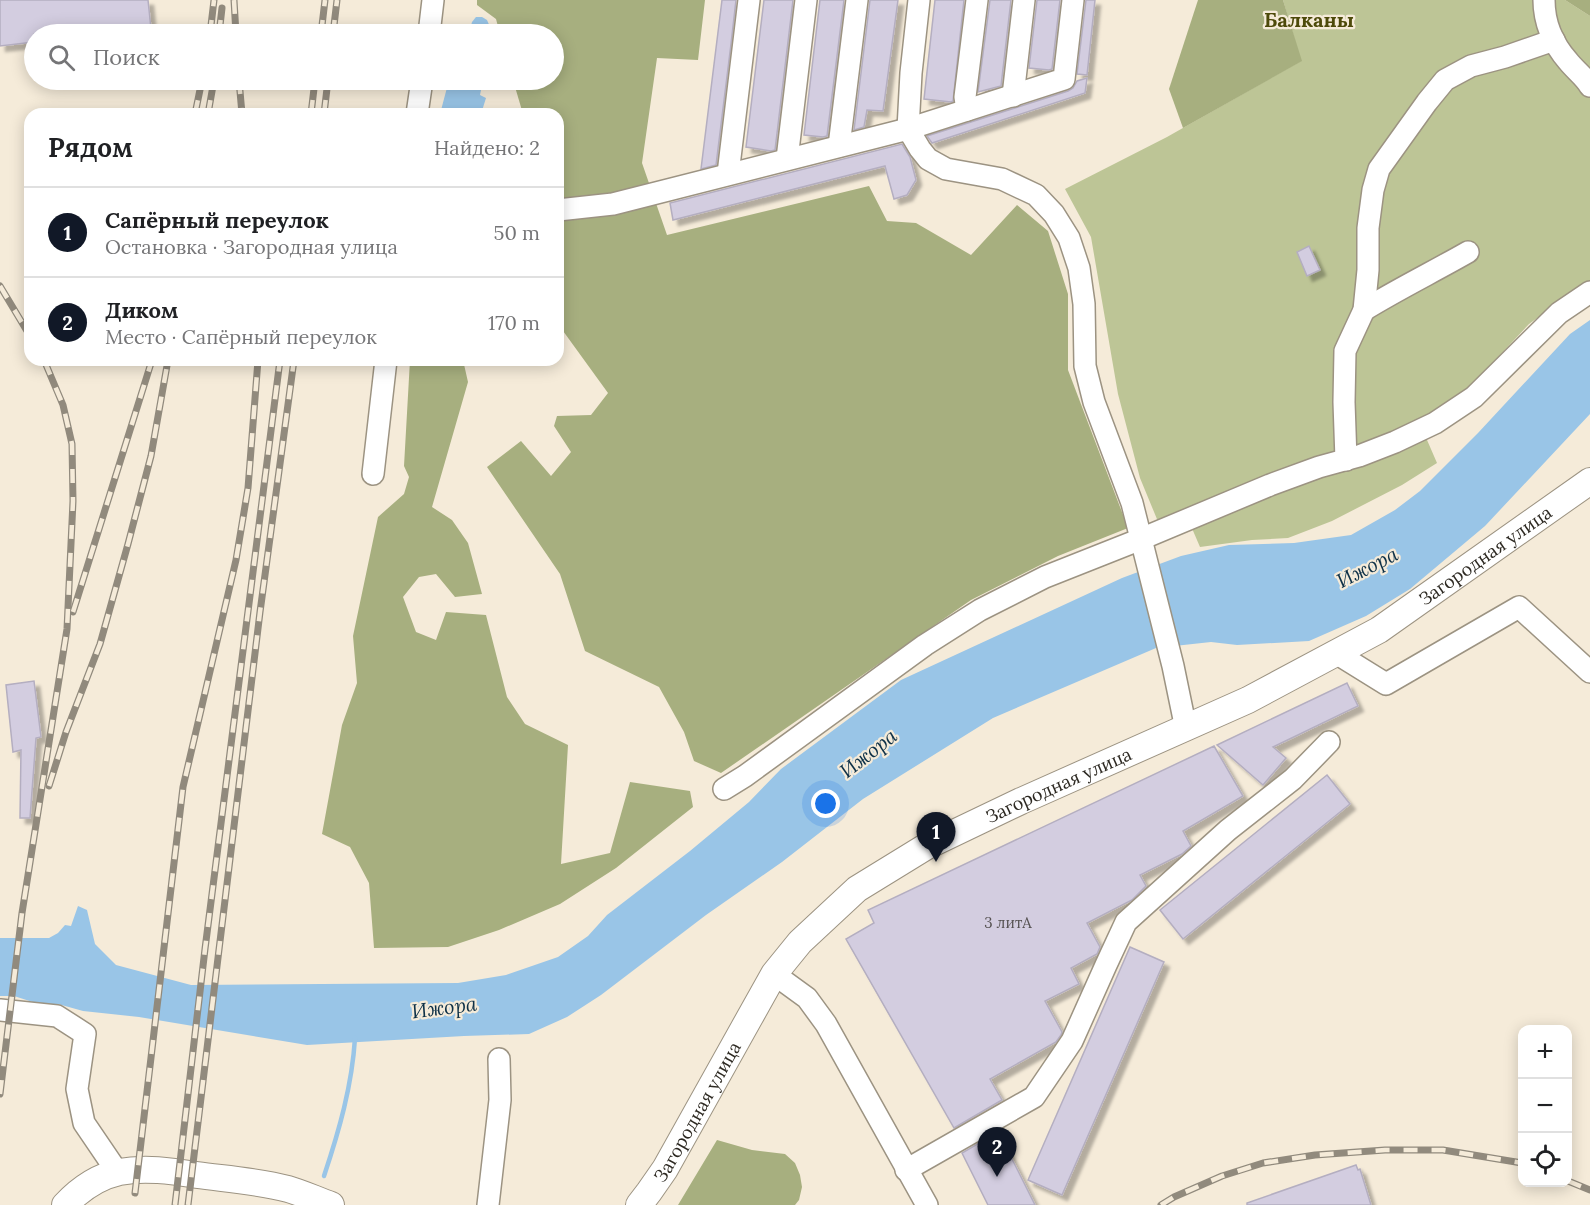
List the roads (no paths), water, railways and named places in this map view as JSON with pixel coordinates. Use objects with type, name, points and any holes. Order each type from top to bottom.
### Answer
[{"type":"main road","name":"Загородная улица","points":[[639,1205],[665,1168],[774,974],[800,942],[857,889],[927,846],[1021,801],[1248,700],[1379,630],[1590,481]]},
{"type":"main road","points":[[65,1205],[82,1189],[100,1178],[144,1170],[169,1171],[271,1185],[331,1205]]},
{"type":"street","points":[[430,24],[434,0]]},
{"type":"street","points":[[728,174],[748,0]]},
{"type":"street","points":[[787,159],[806,0]]},
{"type":"street","points":[[839,146],[857,0]]},
{"type":"street","points":[[919,0],[908,129],[928,159],[946,170],[1002,178],[1036,195],[1054,214],[1069,238],[1079,268],[1084,304],[1085,366],[1094,402],[1132,503],[1173,666],[1186,729]]},
{"type":"street","points":[[967,110],[965,97],[977,0]]},
{"type":"street","points":[[1012,96],[1024,0]]},
{"type":"street","points":[[564,209],[613,204],[908,129],[1064,79],[1073,0]]},
{"type":"street","points":[[1544,0],[1544,9],[1557,47],[1569,63],[1584,76],[1590,86]]},
{"type":"street","points":[[1346,460],[1345,351],[1364,310],[1372,190],[1379,168],[1445,80],[1471,66],[1554,40]]},
{"type":"street","points":[[418,108],[421,90]]},
{"type":"street","points":[[1364,310],[1468,252]]},
{"type":"street","points":[[724,789],[925,645],[980,610],[1045,577],[1270,485],[1395,442],[1435,423],[1474,398],[1559,313],[1590,291]]},
{"type":"street","points":[[373,474],[385,366]]},
{"type":"street","points":[[1336,653],[1386,684],[1519,607],[1590,672]]},
{"type":"street","points":[[906,1170],[1034,1097],[1072,1041],[1126,922],[1228,830],[1293,779],[1329,742]]},
{"type":"street","points":[[774,974],[807,998],[826,1024],[927,1205]]},
{"type":"street","points":[[0,1010],[57,1016],[85,1034],[77,1089],[84,1123],[118,1173]]},
{"type":"street","points":[[488,1205],[500,1100],[499,1059]]},
{"type":"water","points":[[476,17],[482,17],[489,24],[472,24]]},
{"type":"water","points":[[446,90],[481,90],[480,95],[486,98],[483,108],[442,108]]},
{"type":"water","name":"Ижора","points":[[1590,320],[1590,414],[1485,526],[1410,589],[1366,616],[1309,641],[1237,645],[1211,642],[1156,648],[993,718],[863,799],[782,862],[706,915],[601,995],[567,1017],[529,1034],[307,1045],[139,1017],[83,1011],[58,1004],[42,1005],[14,996],[0,996],[0,938],[49,938],[65,925],[71,926],[78,906],[87,910],[95,944],[116,965],[191,985],[458,983],[506,975],[558,957],[588,936],[607,915],[749,802],[781,769],[901,680],[1122,578],[1181,556],[1229,545],[1294,543],[1351,535],[1395,510],[1420,491],[1478,433],[1570,334]]},
{"type":"waterway","points":[[324,1176],[344,1108],[355,1038]]},
{"type":"railway","points":[[211,24],[214,0]]},
{"type":"railway","points":[[234,0],[235,24]]},
{"type":"railway","points":[[322,24],[325,0]]},
{"type":"railway","points":[[334,24],[337,0]]},
{"type":"railway","points":[[220,24],[222,8]]},
{"type":"railway","points":[[196,108],[200,90]]},
{"type":"railway","points":[[209,108],[212,90]]},
{"type":"railway","points":[[240,90],[241,108]]},
{"type":"railway","points":[[312,108],[314,90]]},
{"type":"railway","points":[[325,108],[327,90]]},
{"type":"railway","points":[[0,286],[24,326]]},
{"type":"railway","points":[[0,1094],[22,913],[67,629],[73,501],[72,444],[63,405],[47,366]]},
{"type":"railway","points":[[73,612],[150,366]]},
{"type":"railway","points":[[49,786],[66,732],[100,644],[151,456],[167,366]]},
{"type":"railway","points":[[135,1193],[183,787],[236,560],[248,488],[258,366]]},
{"type":"railway","points":[[175,1205],[279,366]]},
{"type":"railway","points":[[188,1205],[260,612],[293,366]]},
{"type":"railway","points":[[1161,1205],[1222,1176],[1263,1163],[1315,1155],[1385,1150],[1443,1150],[1518,1162]]},
{"type":"railway","points":[[1572,1183],[1590,1190]]},
{"type":"place","name":"Сапёрный переулок","points":[[936,862]]},
{"type":"place","name":"Диком","points":[[997,1177]]},
{"type":"district","name":"Балканы","points":[[1309,19]]}]
